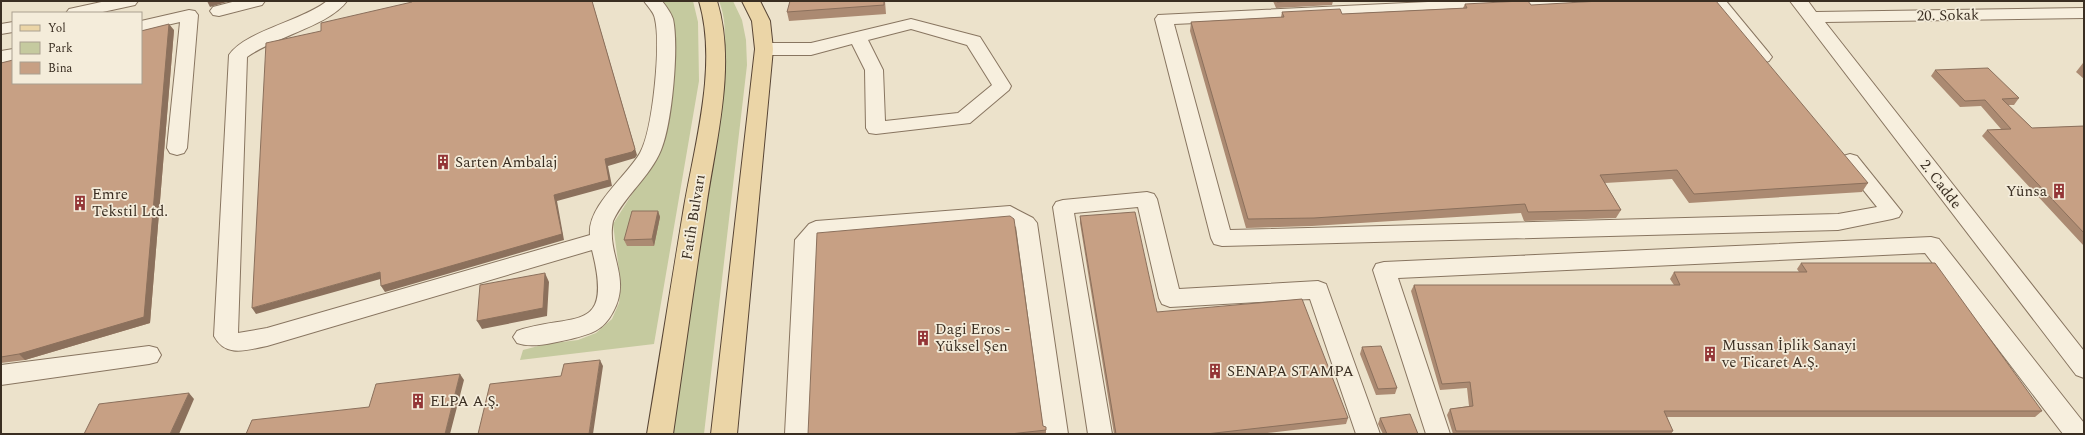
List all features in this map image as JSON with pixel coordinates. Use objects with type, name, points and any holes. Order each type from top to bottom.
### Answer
[{"type":"main road","name":"Fatih Bulvarı","points":[[660,434],[708,114],[714,62],[716,29],[713,11],[708,1]]},
{"type":"main road","points":[[724,434],[760,109],[764,49],[761,21],[751,1]]},
{"type":"street","points":[[80,12],[129,1]]},
{"type":"street","points":[[219,11],[256,1]]},
{"type":"street","points":[[338,1],[330,8],[312,18],[249,45],[238,55],[226,336],[234,343],[267,337],[602,239]]},
{"type":"street","points":[[524,337],[589,326],[598,318],[606,306],[610,292],[611,272],[600,234],[602,222],[614,202],[645,161],[652,149],[663,76],[665,34],[664,18],[653,1]]},
{"type":"street","points":[[1564,1],[1164,19],[1222,238],[1838,222],[1892,212],[1837,146]]},
{"type":"street","points":[[1716,1],[1777,74]]},
{"type":"street","name":"2. Cadde","points":[[1799,1],[2084,368]]},
{"type":"street","points":[[142,26],[190,8],[177,148]]},
{"type":"street","name":"20. Sokak","points":[[1811,16],[2084,13]]},
{"type":"street","points":[[764,49],[811,49],[857,37],[911,24],[974,41],[1002,86],[963,119],[876,128],[874,70],[857,37]]},
{"type":"street","points":[[1,29],[12,27]]},
{"type":"street","points":[[1,57],[12,55]]},
{"type":"street","points":[[1100,434],[1063,208],[1147,199],[1170,298],[1318,290],[1368,434]]},
{"type":"street","points":[[797,434],[806,240],[816,229],[1010,213],[1026,223],[1056,434]]},
{"type":"street","points":[[1438,434],[1384,270],[1931,245],[2078,434]]},
{"type":"street","points":[[1,374],[149,356]]},
{"type":"green space","points":[[659,1],[693,1],[698,22],[699,81],[654,344],[520,360],[523,350],[546,344],[578,340],[596,333],[612,319],[619,303],[621,285],[613,224],[655,158]]},
{"type":"green space","points":[[719,1],[733,1],[742,20],[746,40],[747,65],[704,434],[672,434],[724,63],[724,24],[722,9]]},
{"type":"building","name":"Sarten Ambalaj","points":[[412,1],[592,1],[635,149],[632,152],[605,159],[609,180],[554,195],[562,234],[381,286],[380,272],[252,308],[266,43],[321,31],[321,23]]},
{"type":"building","points":[[790,1],[884,1],[884,5],[787,12]]},
{"type":"building","points":[[1528,1],[1531,5],[1600,1],[1716,1],[1868,183],[1694,194],[1677,170],[1600,175],[1621,210],[1528,212],[1525,204],[1314,218],[1248,219],[1191,22],[1284,17],[1282,12],[1340,9],[1342,14],[1467,8],[1465,4]]},
{"type":"building","name":"Emre Tekstil Ltd.","points":[[169,24],[144,317],[19,354],[1,357],[1,63],[12,60],[12,84],[142,84],[142,31]]},
{"type":"building","name":"Yünsa","points":[[1988,68],[2019,98],[2002,99],[2032,128],[2084,126],[2084,233],[1987,130],[2011,129],[1985,100],[1965,101],[1935,70]]},
{"type":"building","points":[[632,211],[658,211],[652,239],[624,240]]},
{"type":"building","name":"SENAPA STAMPA","points":[[1135,212],[1157,312],[1302,299],[1348,418],[1206,434],[1116,434],[1080,216]]},
{"type":"building","name":"Dagi Eros - Yüksel Şen","points":[[1010,216],[1014,219],[1043,426],[1046,427],[1046,430],[1010,434],[808,434],[817,233]]},
{"type":"building","name":"Mussan İplik Sanayi ve Ticaret A.Ş.","points":[[1801,263],[1935,263],[2042,411],[1664,411],[1673,431],[1456,431],[1450,409],[1473,406],[1470,382],[1442,384],[1414,285],[1680,285],[1674,272],[1807,272]]},
{"type":"building","points":[[545,273],[543,308],[477,321],[480,285]]},
{"type":"building","points":[[1381,346],[1397,388],[1378,389],[1362,347]]},
{"type":"building","points":[[600,360],[589,434],[478,434],[490,384],[561,376],[564,364]]},
{"type":"building","name":"ELPA A.Ş.","points":[[460,374],[445,434],[246,434],[252,420],[369,407],[376,384]]},
{"type":"building","points":[[189,393],[170,434],[84,434],[99,404]]},
{"type":"building","points":[[1410,414],[1418,434],[1387,434],[1380,418]]},
{"type":"place","name":"Sarten Ambalaj","points":[[443,162]]},
{"type":"place","name":"Yünsa","points":[[2059,191]]},
{"type":"place","name":"Emre Tekstil Ltd.","points":[[80,203]]},
{"type":"place","name":"Dagi Eros - Yüksel Şen","points":[[923,338]]},
{"type":"place","name":"Mussan İplik Sanayi ve Ticaret A.Ş.","points":[[1710,354]]},
{"type":"place","name":"SENAPA STAMPA","points":[[1215,371]]},
{"type":"place","name":"ELPA A.Ş.","points":[[418,401]]}]
